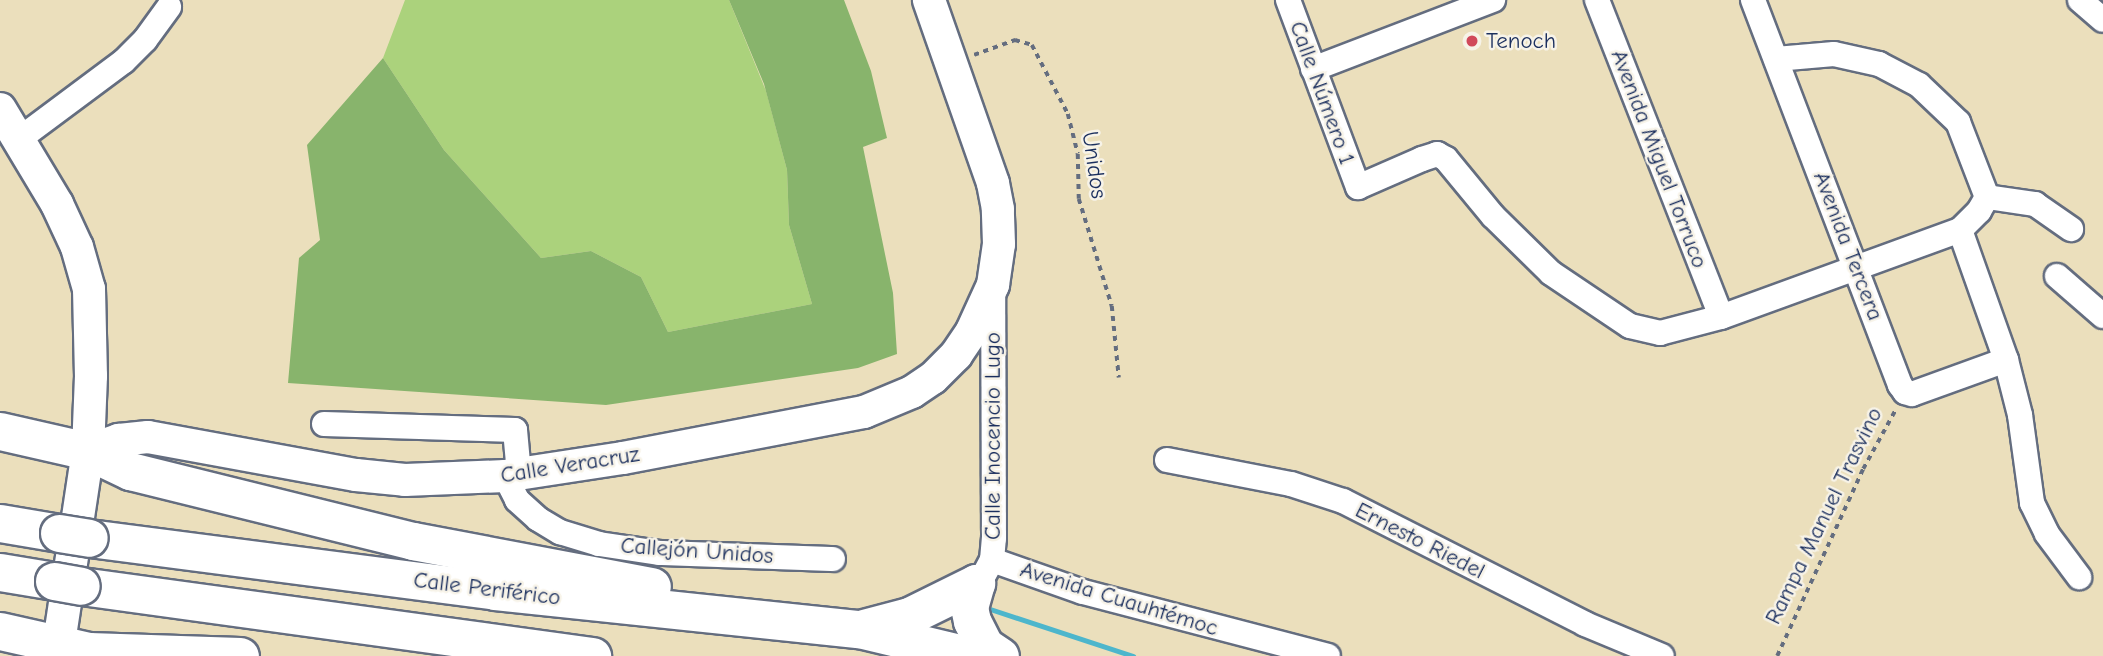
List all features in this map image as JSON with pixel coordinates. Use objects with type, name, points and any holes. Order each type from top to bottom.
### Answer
[{"type":"highway","points":[[0,430],[88,451],[130,471],[413,541],[691,593],[759,619]]},
{"type":"highway","name":"Calle Periférico","points":[[0,523],[74,536],[495,591],[859,629],[972,656]]},
{"type":"highway","points":[[859,629],[909,615],[984,571]]},
{"type":"highway","points":[[984,571],[969,607],[972,621],[985,646],[1000,656]]},
{"type":"highway","points":[[0,572],[67,584],[592,656]]},
{"type":"highway","points":[[0,631],[58,651],[240,656]]},
{"type":"main road","name":"Calle Veracruz","points":[[88,451],[119,440],[148,438],[356,475],[405,480],[512,475],[850,415],[889,403],[933,378],[956,355],[972,331],[993,285],[999,244],[998,209],[987,163],[929,0]]},
{"type":"main road","points":[[0,109],[57,204],[77,247],[89,289],[92,376],[88,451],[58,651]]},
{"type":"street","name":"Calle Número 1","points":[[1288,0],[1357,186],[1362,188],[1437,154],[1451,163],[1493,216],[1551,273],[1603,311],[1630,326],[1660,333],[1721,317]]},
{"type":"street","points":[[1313,69],[1493,0]]},
{"type":"street","name":"Avenida Miguel Torruco","points":[[1597,0],[1721,317]]},
{"type":"street","name":"Avenida Tercera","points":[[1754,0],[1905,392]]},
{"type":"street","points":[[2080,0],[2103,20]]},
{"type":"street","points":[[18,140],[130,56],[169,7]]},
{"type":"street","points":[[1776,59],[1835,54],[1879,64],[1919,85],[1958,122],[1987,197]]},
{"type":"street","points":[[1721,317],[1960,230],[1979,211],[1987,197]]},
{"type":"street","points":[[1987,197],[2035,204],[2071,229]]},
{"type":"street","points":[[1960,230],[2006,360],[2020,415],[2032,503],[2047,534],[2079,577]]},
{"type":"street","points":[[2057,276],[2103,316]]},
{"type":"street","name":"Calle Inocencio Lugo","points":[[984,571],[993,285]]},
{"type":"street","points":[[1905,392],[1912,394],[2006,360]]},
{"type":"street","points":[[324,424],[515,430],[512,475]]},
{"type":"street","name":"Ernesto Riedel","points":[[1167,460],[1291,484],[1343,501],[1585,624],[1662,656]]},
{"type":"street","name":"Callejón Unidos","points":[[512,475],[517,499],[538,519],[560,533],[599,544],[660,553],[833,559]]},
{"type":"street","name":"Avenida Cuauhtémoc","points":[[984,571],[1083,592],[1328,656]]},
{"type":"path","name":"Unidos","points":[[953,64],[1003,43],[1024,41],[1032,45],[1056,88],[1075,133],[1079,199],[1112,306],[1119,378]]},
{"type":"path","name":"Rampa Manuel Trasvino","points":[[1777,656],[1863,469],[1905,392]]},
{"type":"green space","points":[[405,0],[729,0],[766,91],[787,170],[789,225],[812,304],[668,332],[641,277],[591,251],[541,258],[444,150],[383,58]]},
{"type":"green space","points":[[729,0],[844,0],[871,71],[887,138],[863,147],[893,293],[897,354],[858,368],[606,405],[288,383],[299,258],[320,240],[307,145],[383,58],[444,150],[541,258],[591,251],[641,277],[668,332],[812,304],[789,225],[787,170],[764,84]]},
{"type":"waterway","points":[[984,607],[1133,656]]},
{"type":"place","name":"Tenoch","points":[[1472,41]]}]
